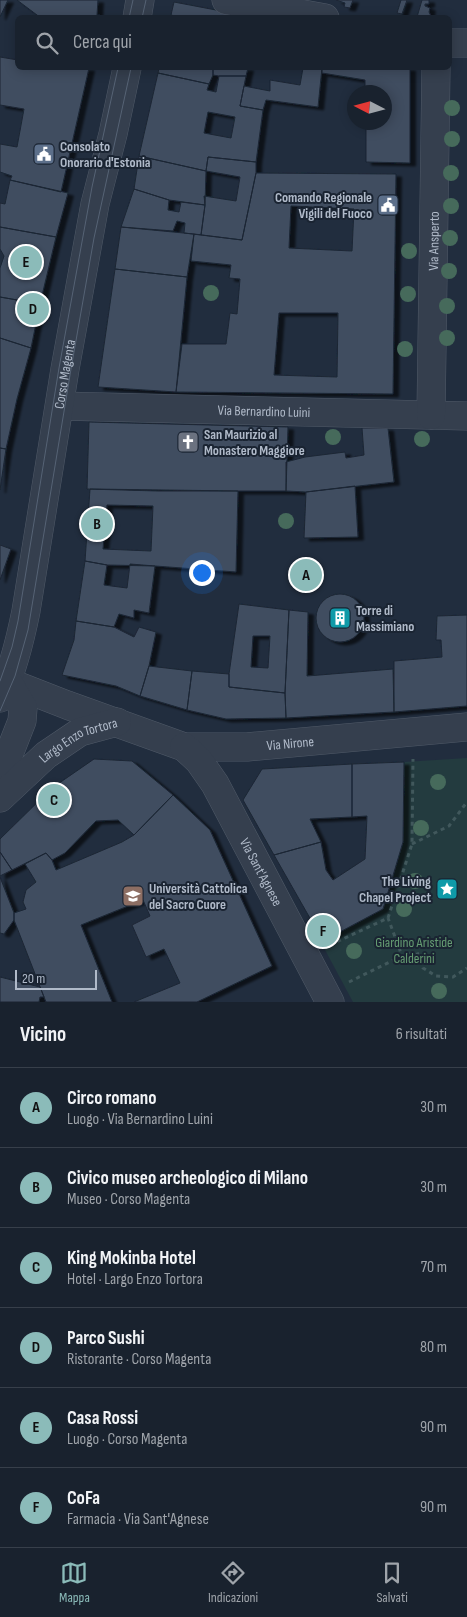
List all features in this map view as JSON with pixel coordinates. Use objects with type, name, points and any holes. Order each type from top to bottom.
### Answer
[{"type":"street","points":[[138,15],[140,0]]},
{"type":"street","points":[[226,0],[308,15]]},
{"type":"street","points":[[452,43],[467,43]]},
{"type":"street","name":"Corso Magenta","points":[[4,690],[19,646],[26,611],[95,204],[127,70]]},
{"type":"street","name":"Via Ansperto","points":[[431,415],[436,70]]},
{"type":"street","name":"Via Bernardino Luini","points":[[60,406],[467,416]]},
{"type":"street","points":[[0,777],[22,721],[23,708],[4,690]]},
{"type":"street","name":"Largo Enzo Tortora","points":[[4,690],[117,722]]},
{"type":"street","name":"Largo Enzo Tortora","points":[[0,798],[46,755],[80,732],[117,722]]},
{"type":"street","name":"Via Nirone","points":[[117,722],[184,746],[247,747],[467,726]]},
{"type":"street","name":"Via Sant'Agnese","points":[[184,746],[199,761],[215,784],[337,993]]},
{"type":"path","points":[[402,956],[388,918],[412,844],[413,756]]},
{"type":"path","points":[[412,844],[450,826],[467,802]]},
{"type":"path","points":[[324,948],[388,918]]},
{"type":"path","points":[[337,993],[402,956],[417,952],[423,968],[436,976],[453,976],[467,968]]},
{"type":"green space","name":"Giardino Aristide Calderini","points":[[467,758],[467,1002],[353,1002],[324,948],[323,941],[383,909],[403,842],[404,762]]},
{"type":"building","points":[[0,0],[8,0],[0,17]]},
{"type":"building","points":[[17,0],[98,0],[97,15],[37,15]]},
{"type":"building","points":[[336,0],[353,0],[350,8],[344,7],[345,3]]},
{"type":"building","points":[[401,0],[407,0],[402,14],[397,13]]},
{"type":"building","points":[[422,0],[429,0],[429,4],[425,4],[425,6],[430,8],[430,15],[418,15]]},
{"type":"building","points":[[174,2],[242,15],[171,15]]},
{"type":"building","points":[[0,57],[15,60],[15,70],[89,70],[61,192],[10,180],[12,176],[0,172],[0,144],[17,147],[24,109],[0,105]]},
{"type":"building","points":[[159,70],[213,70],[209,84],[158,73]]},
{"type":"building","points":[[213,70],[248,70],[246,76],[213,75]]},
{"type":"building","points":[[303,70],[322,70],[318,107],[266,100],[263,110],[240,106],[244,86],[270,91],[270,80],[300,85]]},
{"type":"building","points":[[322,70],[410,70],[410,163],[366,162],[366,130],[392,130],[392,85],[365,85],[365,80],[322,73]]},
{"type":"building","points":[[158,73],[209,84],[207,90],[216,92],[219,76],[246,76],[240,106],[263,110],[256,162],[208,157],[206,171],[139,156]],"holes":[[[208,112],[235,117],[231,138],[204,133]]]},
{"type":"building","points":[[139,156],[206,171],[205,205],[169,200],[134,189]]},
{"type":"building","points":[[208,157],[256,162],[256,173],[242,240],[201,235],[205,205],[204,196],[236,201],[240,177],[206,171]]},
{"type":"building","points":[[256,173],[396,174],[393,394],[176,392],[182,344],[226,344],[230,313],[237,314],[240,279],[229,278],[231,265],[191,261],[194,234],[242,240]],"holes":[[[291,206],[354,209],[352,251],[289,248]],[[279,313],[338,313],[337,377],[274,375]]]},
{"type":"building","points":[[10,180],[68,193],[56,237],[0,227],[0,203],[5,204]]},
{"type":"building","points":[[134,189],[169,200],[168,210],[179,212],[181,202],[205,205],[201,235],[184,233],[185,223],[177,221],[173,231],[121,227]]},
{"type":"building","points":[[0,227],[56,237],[40,304],[0,297],[0,268],[4,256],[0,249]]},
{"type":"building","points":[[121,227],[194,234],[187,277],[115,269]]},
{"type":"building","points":[[115,269],[187,277],[176,392],[98,387]]},
{"type":"building","points":[[0,297],[40,304],[31,348],[0,338]]},
{"type":"building","points":[[0,338],[31,348],[6,449],[0,448]]},
{"type":"building","name":"San Maurizio al Monastero Maggiore","points":[[89,422],[288,427],[286,491],[87,489]]},
{"type":"building","points":[[362,428],[388,428],[394,482],[306,492],[286,491],[286,462],[305,457],[345,452],[346,458],[364,455]]},
{"type":"building","points":[[0,448],[6,449],[0,490]]},
{"type":"building","points":[[355,486],[358,537],[304,538],[306,492]]},
{"type":"building","points":[[90,489],[238,491],[236,572],[155,566],[107,565],[85,561]],"holes":[[[107,505],[153,506],[151,551],[103,549]]]},
{"type":"building","points":[[0,545],[11,549],[0,580]]},
{"type":"building","points":[[85,561],[107,565],[104,585],[127,588],[130,564],[155,566],[149,613],[134,610],[134,618],[119,614],[114,627],[76,621]]},
{"type":"building","name":"Torre di Massimiano","points":[[340,594],[349,596],[357,601],[362,609],[364,618],[362,627],[357,635],[349,640],[340,642],[331,640],[323,635],[318,627],[316,618],[318,609],[323,601],[331,596]]},
{"type":"building","points":[[239,604],[289,610],[285,693],[229,687],[229,674]],"holes":[[[253,636],[270,636],[268,668],[251,667]]]},
{"type":"building","points":[[289,610],[308,612],[307,676],[393,669],[394,712],[286,718],[285,693]]},
{"type":"building","points":[[467,615],[467,706],[394,712],[394,661],[442,657],[441,640],[436,640],[437,616]]},
{"type":"building","points":[[76,621],[114,627],[134,637],[139,627],[156,632],[140,696],[116,686],[62,675],[74,640]]},
{"type":"building","points":[[149,666],[192,671],[187,710],[140,696]]},
{"type":"building","points":[[192,671],[229,674],[229,687],[285,693],[286,718],[226,719],[187,710]]},
{"type":"building","points":[[94,759],[132,761],[173,795],[134,835],[118,820],[96,821],[65,853],[52,860],[46,853],[12,870],[0,852],[0,839],[52,788]]},
{"type":"building","points":[[404,762],[403,842],[383,909],[323,941],[274,855],[321,842],[326,870],[333,880],[365,859],[367,816],[352,817],[352,764]]},
{"type":"building","points":[[352,764],[352,817],[310,819],[321,842],[274,855],[243,800],[262,769]]},
{"type":"building","name":"Università Cattolica del Sacro Cuore","points":[[173,795],[210,830],[272,966],[197,1002],[134,1002],[180,983],[164,949],[146,957],[132,925],[150,916],[143,900],[81,925],[112,1002],[46,1002],[14,920],[14,913],[26,909],[23,902],[26,890],[36,882],[25,864],[46,853],[52,860],[56,870],[122,842],[134,835]]},
{"type":"building","points":[[0,852],[12,870],[0,876]]},
{"type":"building","points":[[0,877],[14,913],[14,920],[4,934],[0,933]]},
{"type":"building","points":[[0,977],[40,987],[44,997],[40,997],[39,1002],[0,1002]]},
{"type":"tram line","points":[[130,15],[133,0]]},
{"type":"tram line","points":[[143,15],[146,0]]},
{"type":"tram line","points":[[0,681],[12,647],[18,621],[59,368],[92,187],[118,70]]},
{"type":"tram line","points":[[0,711],[15,676],[28,630],[94,238],[131,70]]},
{"type":"place","name":"Consolato Onorario d'Estonia","points":[[44,154]]},
{"type":"place","name":"Comando Regionale Vigili del Fuoco","points":[[388,205]]},
{"type":"place","name":"Casa Rossi","points":[[26,262]]},
{"type":"place","name":"Parco Sushi","points":[[33,309]]},
{"type":"place","name":"San Maurizio al Monastero Maggiore","points":[[188,442]]},
{"type":"place","name":"Civico museo archeologico di Milano","points":[[97,524]]},
{"type":"place","name":"Circo romano","points":[[306,575]]},
{"type":"place","name":"Torre di Massimiano","points":[[340,618]]},
{"type":"place","name":"King Mokinba Hotel","points":[[54,800]]},
{"type":"place","name":"The Living Chapel Project","points":[[447,889]]},
{"type":"place","name":"Università Cattolica del Sacro Cuore","points":[[133,896]]},
{"type":"place","name":"CoFa","points":[[323,931]]}]
